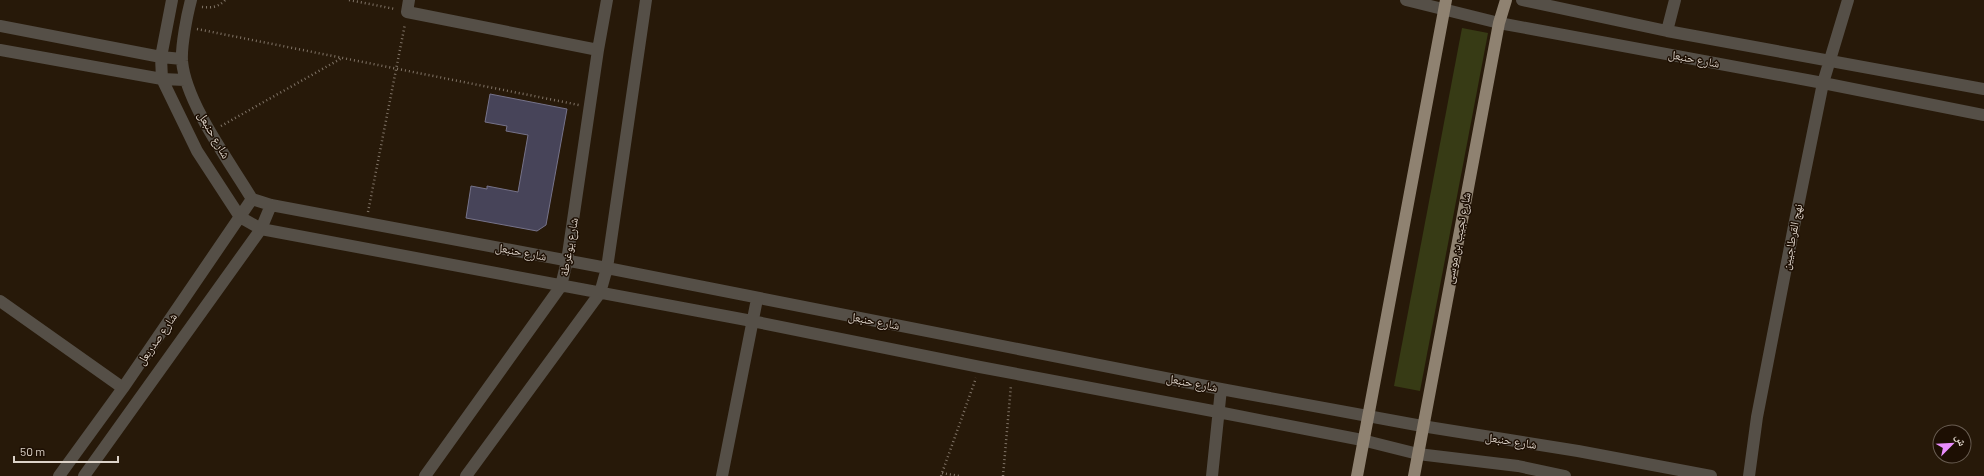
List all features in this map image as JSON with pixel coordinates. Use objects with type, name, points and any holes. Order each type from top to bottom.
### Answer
[{"type":"main road","name":"شارع نجيب بن موسى","points":[[1414,476],[1422,426],[1499,23],[1506,0]]},
{"type":"main road","points":[[1357,476],[1362,440],[1445,4]]},
{"type":"street","name":"شارع حنبعل","points":[[172,0],[161,57],[162,79],[197,151],[240,217],[261,229],[752,321],[980,367],[1362,440],[1418,454],[1518,466],[1565,476]]},
{"type":"street","name":"شارع حنبعل","points":[[191,0],[182,59],[185,80],[211,132],[252,199],[366,223],[607,268],[757,299],[1221,389],[1422,426],[1578,451],[1711,476]]},
{"type":"street","name":"شارع يوغرطة","points":[[425,476],[561,286],[568,261],[598,50],[607,0]]},
{"type":"street","points":[[466,476],[600,293],[607,268],[646,0]]},
{"type":"street","name":"شارع حنبعل","points":[[1406,0],[1445,4],[1499,23],[1823,83],[1984,115]]},
{"type":"street","name":"شارع حنبعل","points":[[1522,0],[1667,31],[1984,89]]},
{"type":"street","points":[[1667,31],[1675,0]]},
{"type":"street","name":"نهج القرطاجيين","points":[[1749,476],[1757,417],[1823,83],[1848,0]]},
{"type":"street","points":[[408,6],[598,50]]},
{"type":"street","points":[[0,26],[161,57],[182,59]]},
{"type":"street","points":[[0,50],[162,79],[185,80]]},
{"type":"street","name":"شارع صدربعل","points":[[59,476],[123,388],[252,199]]},
{"type":"street","name":"شارع صدربعل","points":[[84,476],[261,229],[272,204]]},
{"type":"street","points":[[722,476],[757,299]]},
{"type":"street","points":[[0,301],[123,388]]},
{"type":"street","points":[[1212,476],[1221,389]]},
{"type":"path","points":[[349,0],[408,6],[366,223]]},
{"type":"path","points":[[186,26],[591,107]]},
{"type":"path","points":[[211,132],[343,58]]},
{"type":"path","points":[[959,476],[942,475],[980,367]]},
{"type":"path","points":[[1004,476],[1012,373]]},
{"type":"green space","points":[[1462,28],[1488,33],[1420,391],[1394,386]]},
{"type":"building","points":[[490,94],[567,109],[546,225],[537,231],[466,218],[471,186],[487,189],[487,186],[518,192],[528,135],[506,131],[507,126],[485,122]]}]
